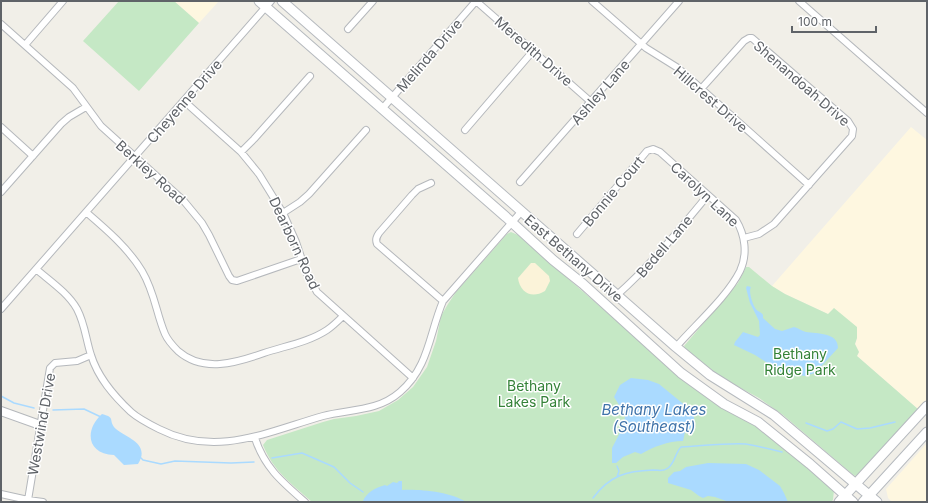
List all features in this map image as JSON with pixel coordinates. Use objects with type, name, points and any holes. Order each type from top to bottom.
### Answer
[{"type":"main road","name":"East Bethany Drive","points":[[282,1],[521,212],[710,376],[774,415],[855,484],[866,498],[877,502]]},
{"type":"main road","name":"East Bethany Drive","points":[[265,3],[382,109],[512,222],[553,260],[583,284],[681,374],[724,404],[758,422],[810,464],[842,498],[853,502]]},
{"type":"main road","points":[[606,306],[617,295]]},
{"type":"main road","points":[[842,498],[927,406]]},
{"type":"main road","points":[[866,498],[927,432]]},
{"type":"street","points":[[25,45],[63,1]]},
{"type":"street","points":[[348,29],[373,1]]},
{"type":"street","name":"Melinda Drive","points":[[382,109],[476,1]]},
{"type":"street","name":"Meredith Drive","points":[[476,1],[591,102]]},
{"type":"street","name":"Hillcrest Drive","points":[[592,1],[642,44],[678,68],[808,185]]},
{"type":"street","name":"Ashley Lane","points":[[520,182],[679,1]]},
{"type":"street","points":[[799,1],[927,113]]},
{"type":"street","name":"Cheyenne Drive","points":[[1,309],[184,101],[265,3]]},
{"type":"street","name":"Berkley Road","points":[[1,24],[73,88],[101,126],[177,195],[192,211],[209,235],[232,280],[235,282],[246,279],[301,259]]},
{"type":"street","name":"Shenandoah Drive","points":[[701,89],[744,41],[752,38],[848,121],[853,129],[852,136],[808,185]]},
{"type":"street","points":[[465,130],[533,51]]},
{"type":"street","points":[[241,152],[310,76]]},
{"type":"street","name":"Dearborn Road","points":[[184,101],[241,152],[259,174],[283,213],[296,242],[309,280],[316,292],[413,378]]},
{"type":"street","points":[[1,192],[61,124],[69,117],[86,107]]},
{"type":"street","points":[[1,127],[34,156]]},
{"type":"street","points":[[283,213],[310,194],[366,130]]},
{"type":"street","name":"Carolyn Lane","points":[[649,150],[655,149],[660,152],[736,220],[744,238],[745,246],[741,270],[717,302],[676,347]]},
{"type":"street","name":"Bonnie Court","points":[[577,234],[649,150]]},
{"type":"street","points":[[431,183],[418,189],[412,195],[379,233],[376,237],[376,241],[377,244],[443,301]]},
{"type":"street","points":[[744,238],[759,234],[774,224],[808,185]]},
{"type":"street","name":"Bedell Lane","points":[[617,295],[651,262],[708,195]]},
{"type":"street","points":[[86,212],[111,234],[142,270],[152,291],[166,336],[170,343],[186,357],[196,362],[220,365],[253,357],[321,333],[343,316]]},
{"type":"street","points":[[36,269],[75,306],[82,319],[91,355],[98,371],[116,397],[132,413],[171,436],[205,442],[236,441],[255,438],[323,416],[372,407],[394,396],[413,378],[421,367],[428,349],[438,312],[443,301],[521,212]]},
{"type":"street","name":"Westwind Drive","points":[[28,500],[50,368],[55,363],[77,361],[91,355]]},
{"type":"street","points":[[1,411],[40,425]]},
{"type":"street","points":[[255,438],[266,463],[274,473],[305,502]]},
{"type":"street","points":[[1,494],[43,502]]},
{"type":"shaded area","points":[[174,1],[219,1],[199,23]]},
{"type":"shaded area","points":[[911,127],[927,140],[927,401],[919,410],[857,356],[859,352],[855,344],[857,338],[834,308],[828,314],[785,294],[772,286]]},
{"type":"shaded area","points":[[927,443],[927,502],[892,502],[888,498],[886,489]]},
{"type":"green space","points":[[119,1],[174,1],[199,23],[139,91],[83,41]]},
{"type":"green space","name":"Bethany Lakes Park","points":[[511,232],[518,235],[689,384],[703,395],[761,429],[834,490],[833,500],[831,502],[312,502],[290,483],[278,470],[272,463],[263,445],[267,440],[323,422],[379,411],[398,400],[413,387],[427,367],[436,341],[441,316],[456,292],[507,234]]},
{"type":"green space","name":"Bethany Ridge Park","points":[[746,267],[749,267],[772,286],[785,294],[828,314],[834,308],[857,327],[857,338],[855,344],[859,352],[857,356],[919,410],[859,474],[855,476],[783,415],[759,398],[722,378],[687,351],[684,346],[738,283]]},
{"type":"sand","points":[[531,263],[535,263],[549,276],[550,281],[545,291],[536,294],[527,293],[524,291],[518,278]]},
{"type":"water","points":[[747,286],[751,287],[751,296],[756,309],[775,329],[782,331],[794,327],[806,332],[831,336],[835,339],[838,348],[815,373],[805,376],[799,375],[789,377],[755,355],[734,345],[743,332],[758,337],[760,335],[759,321],[750,303],[746,288]]},
{"type":"water","name":"Bethany Lakes (Southeast)","points":[[631,378],[648,380],[659,384],[692,411],[694,423],[691,428],[685,432],[683,441],[661,445],[641,454],[635,452],[623,457],[616,463],[612,463],[612,448],[623,427],[625,417],[614,397],[620,385]]},
{"type":"water","points":[[102,414],[111,418],[113,426],[116,429],[136,442],[139,446],[141,457],[138,464],[124,465],[114,455],[105,454],[94,446],[91,440],[92,427]]},
{"type":"water","points":[[708,463],[746,464],[759,470],[780,486],[788,502],[729,502],[715,497],[708,496],[703,498],[691,490],[668,483],[668,478],[674,472],[680,471],[686,467]]},
{"type":"water","points":[[402,481],[402,490],[435,492],[452,496],[466,502],[363,501],[369,493],[375,489],[385,485],[387,486],[393,482],[397,483]]},
{"type":"waterway","points":[[1,396],[14,403],[34,408]]},
{"type":"waterway","points":[[53,410],[84,409],[101,417]]},
{"type":"waterway","points":[[806,423],[827,431],[833,429],[841,422],[857,429],[870,428],[895,422]]},
{"type":"waterway","points":[[593,498],[606,484],[627,473],[666,469],[670,466],[681,447],[746,444],[782,452]]},
{"type":"waterway","points":[[272,458],[302,453],[334,467],[350,483],[363,492]]},
{"type":"waterway","points":[[140,457],[143,460],[161,464],[175,461],[231,463],[254,462]]},
{"type":"waterway","points":[[617,466],[619,471],[617,477]]}]
